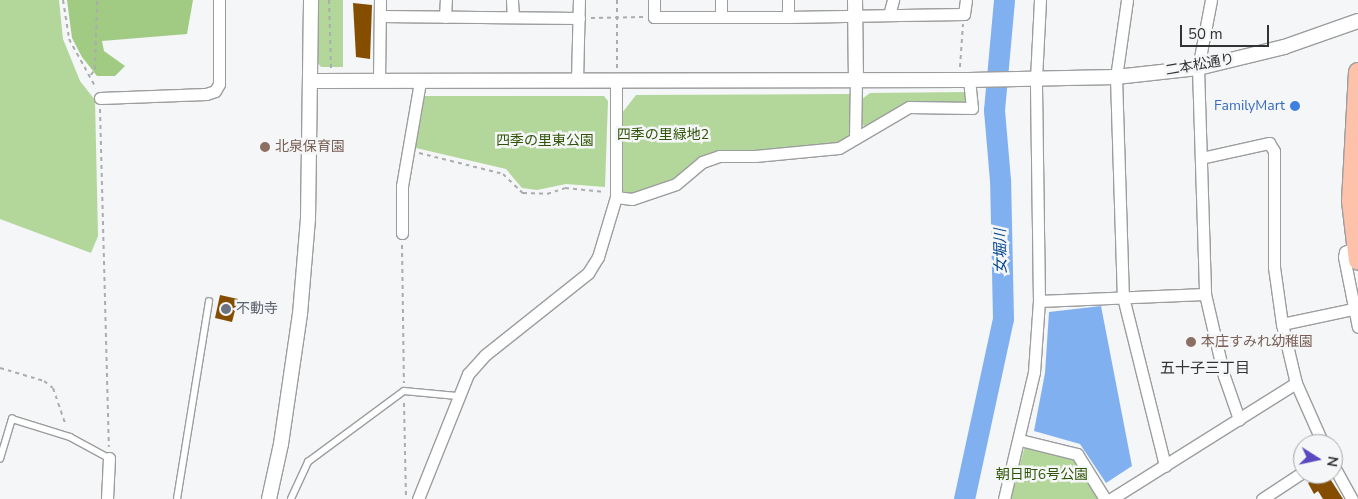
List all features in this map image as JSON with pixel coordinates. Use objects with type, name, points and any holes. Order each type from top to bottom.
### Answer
[{"type":"main road","points":[[1356,243],[1352,144],[1358,72]]},
{"type":"street","points":[[100,98],[206,94],[215,91],[219,84],[219,0]]},
{"type":"street","points":[[269,499],[281,444],[300,314],[308,218],[311,0]]},
{"type":"street","points":[[379,81],[380,0]]},
{"type":"street","points":[[446,0],[446,17]]},
{"type":"street","points":[[512,0],[512,18]]},
{"type":"street","points":[[577,81],[579,0]]},
{"type":"street","points":[[654,0],[654,17],[964,14],[966,0]]},
{"type":"street","points":[[720,0],[721,16]]},
{"type":"street","points":[[788,0],[788,17]]},
{"type":"street","points":[[855,0],[856,138]]},
{"type":"street","points":[[889,15],[892,0]]},
{"type":"street","points":[[1004,499],[1020,440],[1034,372],[1039,301],[1036,80],[1040,0]]},
{"type":"street","points":[[1127,0],[1116,77],[1124,298],[1165,466]]},
{"type":"street","points":[[1212,0],[1198,68],[1205,294],[1224,376],[1239,419]]},
{"type":"street","points":[[381,16],[578,18]]},
{"type":"street","name":"二本松通り","points":[[311,81],[616,81],[856,78],[1036,80],[1116,77],[1198,68],[1284,47],[1358,21]]},
{"type":"street","points":[[616,197],[632,200],[676,184],[702,162],[719,156],[755,156],[838,148],[908,106],[972,108],[967,80]]},
{"type":"street","points":[[418,499],[457,396],[468,374],[485,355],[588,273],[598,257],[616,197],[616,81]]},
{"type":"street","points":[[402,233],[402,186],[420,82]]},
{"type":"street","points":[[1201,158],[1269,143],[1274,151],[1274,268],[1282,324],[1296,383],[1319,434]]},
{"type":"street","points":[[1356,243],[1345,252],[1344,257],[1358,327]]},
{"type":"street","points":[[1039,301],[1205,294]]},
{"type":"street","points":[[1282,324],[1353,309]]},
{"type":"street","points":[[1111,499],[1296,383]]},
{"type":"street","points":[[1020,440],[1077,454],[1105,499]]},
{"type":"street","points":[[107,499],[109,458]]},
{"type":"street","points":[[1262,499],[1293,479]]},
{"type":"street","points":[[1343,482],[1352,499]]},
{"type":"lane","points":[[177,499],[209,302]]},
{"type":"lane","points":[[291,499],[308,462],[404,390],[457,396]]},
{"type":"lane","points":[[0,459],[12,419],[70,437],[109,458]]},
{"type":"path","points":[[63,0],[69,39],[91,75],[100,98],[109,458]]},
{"type":"path","points":[[91,75],[95,69],[98,0]]},
{"type":"path","points":[[329,0],[332,81]]},
{"type":"path","points":[[616,81],[617,0]]},
{"type":"path","points":[[964,14],[967,80]]},
{"type":"path","points":[[578,18],[654,17]]},
{"type":"path","points":[[408,151],[503,174],[522,193],[547,194],[564,188],[607,192],[616,197]]},
{"type":"path","points":[[402,233],[406,499]]},
{"type":"path","points":[[0,368],[44,381],[52,388],[70,437]]},
{"type":"green space","points":[[0,0],[59,0],[63,39],[80,81],[95,100],[98,236],[91,253],[0,219]]},
{"type":"green space","points":[[67,0],[193,0],[187,34],[102,41],[104,51],[125,66],[115,76],[97,76],[82,57],[72,38]]},
{"type":"green space","points":[[317,0],[343,0],[343,67],[321,67],[316,61]]},
{"type":"green space","points":[[967,92],[968,103],[904,104],[870,127],[861,125],[862,99],[870,93]]},
{"type":"green space","name":"四季の里緑地2","points":[[851,94],[850,136],[839,144],[749,152],[721,150],[696,160],[674,180],[633,195],[622,191],[622,113],[636,95]]},
{"type":"green space","name":"四季の里東公園","points":[[604,96],[608,101],[605,187],[566,184],[537,190],[522,188],[506,169],[416,148],[411,145],[421,97]]},
{"type":"green space","name":"朝日町6号公園","points":[[1025,446],[1075,457],[1098,499],[1010,499]]},
{"type":"water","points":[[1101,306],[1132,466],[1106,483],[1080,444],[1034,431],[1045,373],[1049,312]]},
{"type":"building","points":[[353,3],[372,5],[370,59],[356,57]]},
{"type":"building","name":"不動寺","points":[[220,295],[238,299],[232,322],[215,318]]},
{"type":"building","points":[[1309,484],[1333,484],[1343,499],[1323,499],[1318,491],[1314,494]]},
{"type":"waterway","name":"女堀川","points":[[964,499],[1003,319],[1000,180],[994,110],[1004,0]]},
{"type":"place","name":"FamilyMart","points":[[1295,106]]},
{"type":"place","name":"北泉保育園","points":[[265,147]]},
{"type":"place","name":"不動寺","points":[[226,309]]},
{"type":"place","name":"本庄すみれ幼稚園","points":[[1191,342]]},
{"type":"district","name":"五十子三丁目","points":[[1205,369]]}]
